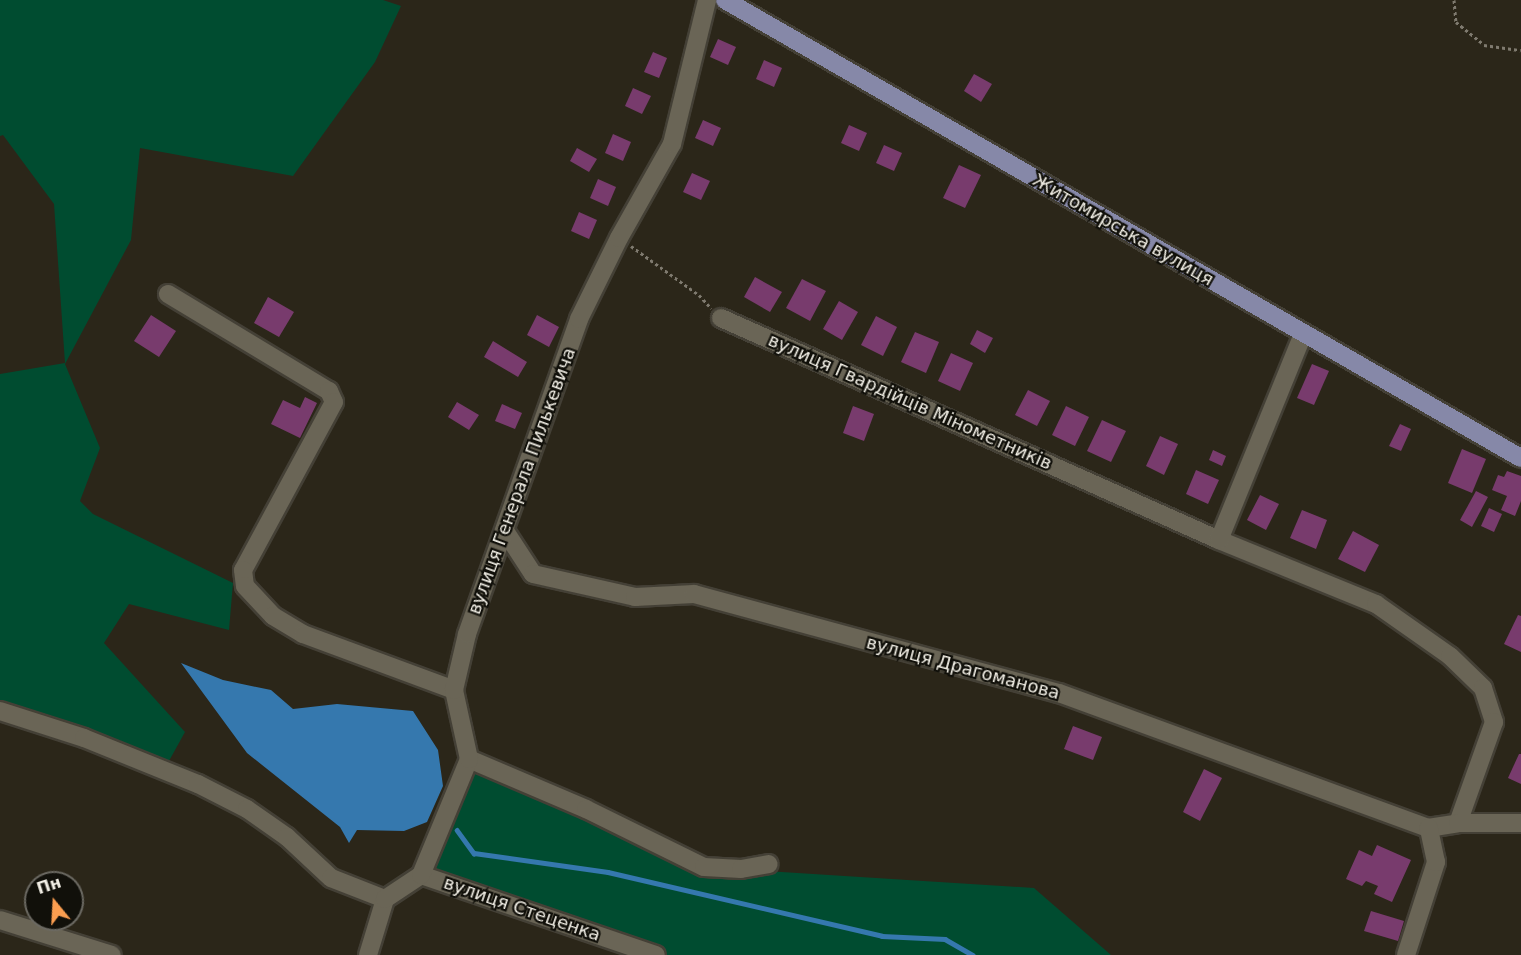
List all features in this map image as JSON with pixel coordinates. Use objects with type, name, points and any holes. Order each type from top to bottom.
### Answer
[{"type":"main road","name":"Житомирська вулиця","points":[[725,0],[1521,458]]},
{"type":"street","name":"вулиця Генерала Пилькевича","points":[[469,759],[454,690],[467,634],[579,320],[619,238],[672,144],[707,0]]},
{"type":"street","points":[[168,294],[328,391],[334,402],[243,570],[245,586],[273,616],[303,634],[454,690]]},
{"type":"street","name":"вулиця Гвардійців Мінометників","points":[[721,318],[1219,540],[1376,604],[1450,656],[1483,688],[1494,722],[1458,823]]},
{"type":"street","points":[[1219,540],[1303,334]]},
{"type":"street","name":"вулиця Драгоманова","points":[[505,531],[533,574],[635,597],[694,594],[1059,693],[1430,828]]},
{"type":"street","points":[[0,711],[84,738],[198,784],[271,825],[331,878],[385,899]]},
{"type":"street","points":[[368,955],[385,899],[421,875],[469,759],[586,809],[704,867],[741,869],[769,864]]},
{"type":"street","points":[[1406,955],[1436,862],[1430,828],[1458,823],[1521,823]]},
{"type":"street","name":"вулиця Стеценка","points":[[421,875],[656,955]]},
{"type":"street","points":[[0,920],[112,955]]},
{"type":"path","points":[[1454,0],[1456,22],[1484,45],[1521,50]]},
{"type":"path","points":[[619,238],[699,295],[721,318]]},
{"type":"green space","points":[[0,0],[383,0],[401,6],[375,62],[293,176],[140,148],[131,240],[65,364],[100,448],[80,501],[93,514],[233,583],[229,630],[129,604],[104,643],[185,732],[164,770],[0,711],[0,374],[65,363],[54,204],[3,135],[0,136]]},
{"type":"green space","points":[[469,759],[704,867],[1034,888],[1111,955],[656,955],[421,875]]},
{"type":"water","points":[[181,663],[223,680],[271,690],[293,709],[337,704],[413,711],[438,750],[443,786],[427,822],[404,831],[357,830],[349,843],[340,827],[247,753]]},
{"type":"building","points":[[718,39],[736,47],[728,65],[710,57]]},
{"type":"building","points":[[653,52],[667,58],[659,78],[644,72]]},
{"type":"building","points":[[764,60],[782,68],[774,87],[756,79]]},
{"type":"building","points":[[974,74],[992,84],[981,102],[964,91]]},
{"type":"building","points":[[633,88],[651,96],[642,114],[625,106]]},
{"type":"building","points":[[703,120],[721,128],[713,146],[695,138]]},
{"type":"building","points":[[849,125],[867,133],[859,151],[841,143]]},
{"type":"building","points":[[613,134],[631,142],[623,161],[605,153]]},
{"type":"building","points":[[884,145],[902,153],[894,171],[876,163]]},
{"type":"building","points":[[577,148],[597,159],[589,172],[570,161]]},
{"type":"building","points":[[959,165],[981,175],[965,208],[943,198]]},
{"type":"building","points":[[692,173],[710,181],[701,200],[683,192]]},
{"type":"building","points":[[598,179],[616,187],[608,206],[590,198]]},
{"type":"building","points":[[579,212],[597,220],[589,239],[571,231]]},
{"type":"building","points":[[755,277],[782,292],[770,312],[744,297]]},
{"type":"building","points":[[802,279],[826,291],[810,321],[786,308]]},
{"type":"building","points":[[268,297],[294,312],[279,337],[254,323]]},
{"type":"building","points":[[839,301],[858,312],[842,340],[823,329]]},
{"type":"building","points":[[151,315],[176,331],[159,357],[134,341]]},
{"type":"building","points":[[537,315],[559,327],[549,347],[527,335]]},
{"type":"building","points":[[876,316],[897,327],[883,356],[861,345]]},
{"type":"building","points":[[977,330],[993,338],[985,353],[970,344]]},
{"type":"building","points":[[915,332],[939,342],[926,373],[901,362]]},
{"type":"building","points":[[493,341],[527,362],[518,377],[484,357]]},
{"type":"building","points":[[951,353],[973,363],[960,391],[938,381]]},
{"type":"building","points":[[1312,364],[1329,371],[1314,405],[1297,398]]},
{"type":"building","points":[[1028,390],[1050,401],[1037,426],[1015,415]]},
{"type":"building","points":[[305,397],[317,403],[300,438],[271,424],[283,400],[300,408]]},
{"type":"building","points":[[457,402],[479,415],[469,430],[448,417]]},
{"type":"building","points":[[502,404],[522,413],[515,429],[495,421]]},
{"type":"building","points":[[853,406],[874,414],[864,441],[843,433]]},
{"type":"building","points":[[1066,406],[1089,417],[1075,446],[1052,435]]},
{"type":"building","points":[[1102,420],[1126,431],[1111,462],[1087,451]]},
{"type":"building","points":[[1400,424],[1411,429],[1401,451],[1389,446]]},
{"type":"building","points":[[1160,436],[1178,444],[1164,475],[1146,466]]},
{"type":"building","points":[[1462,449],[1486,459],[1472,493],[1448,483]]},
{"type":"building","points":[[1213,450],[1226,456],[1222,466],[1209,460]]},
{"type":"building","points":[[1196,470],[1219,480],[1208,504],[1186,494]]},
{"type":"building","points":[[1507,471],[1521,476],[1521,501],[1515,516],[1501,510],[1507,496],[1492,490],[1498,475],[1504,477]]},
{"type":"building","points":[[1476,491],[1488,497],[1472,527],[1460,520]]},
{"type":"building","points":[[1260,495],[1279,504],[1266,530],[1247,520]]},
{"type":"building","points":[[1489,508],[1502,514],[1494,532],[1481,526]]},
{"type":"building","points":[[1302,510],[1327,520],[1316,549],[1290,538]]},
{"type":"building","points":[[1353,531],[1379,545],[1365,572],[1338,559]]},
{"type":"building","points":[[1518,615],[1521,616],[1521,652],[1504,644]]},
{"type":"building","points":[[1073,726],[1102,737],[1093,760],[1064,749]]},
{"type":"building","points":[[1521,754],[1521,784],[1508,778]]},
{"type":"building","points":[[1204,769],[1222,778],[1200,821],[1183,812]]},
{"type":"building","points":[[1377,845],[1411,860],[1392,902],[1374,894],[1378,886],[1366,881],[1362,886],[1346,879],[1359,850],[1372,856]]},
{"type":"building","points":[[1371,911],[1404,921],[1398,941],[1364,931]]},
{"type":"waterway","points":[[457,830],[474,853],[608,872],[882,936],[945,939],[973,955]]}]
